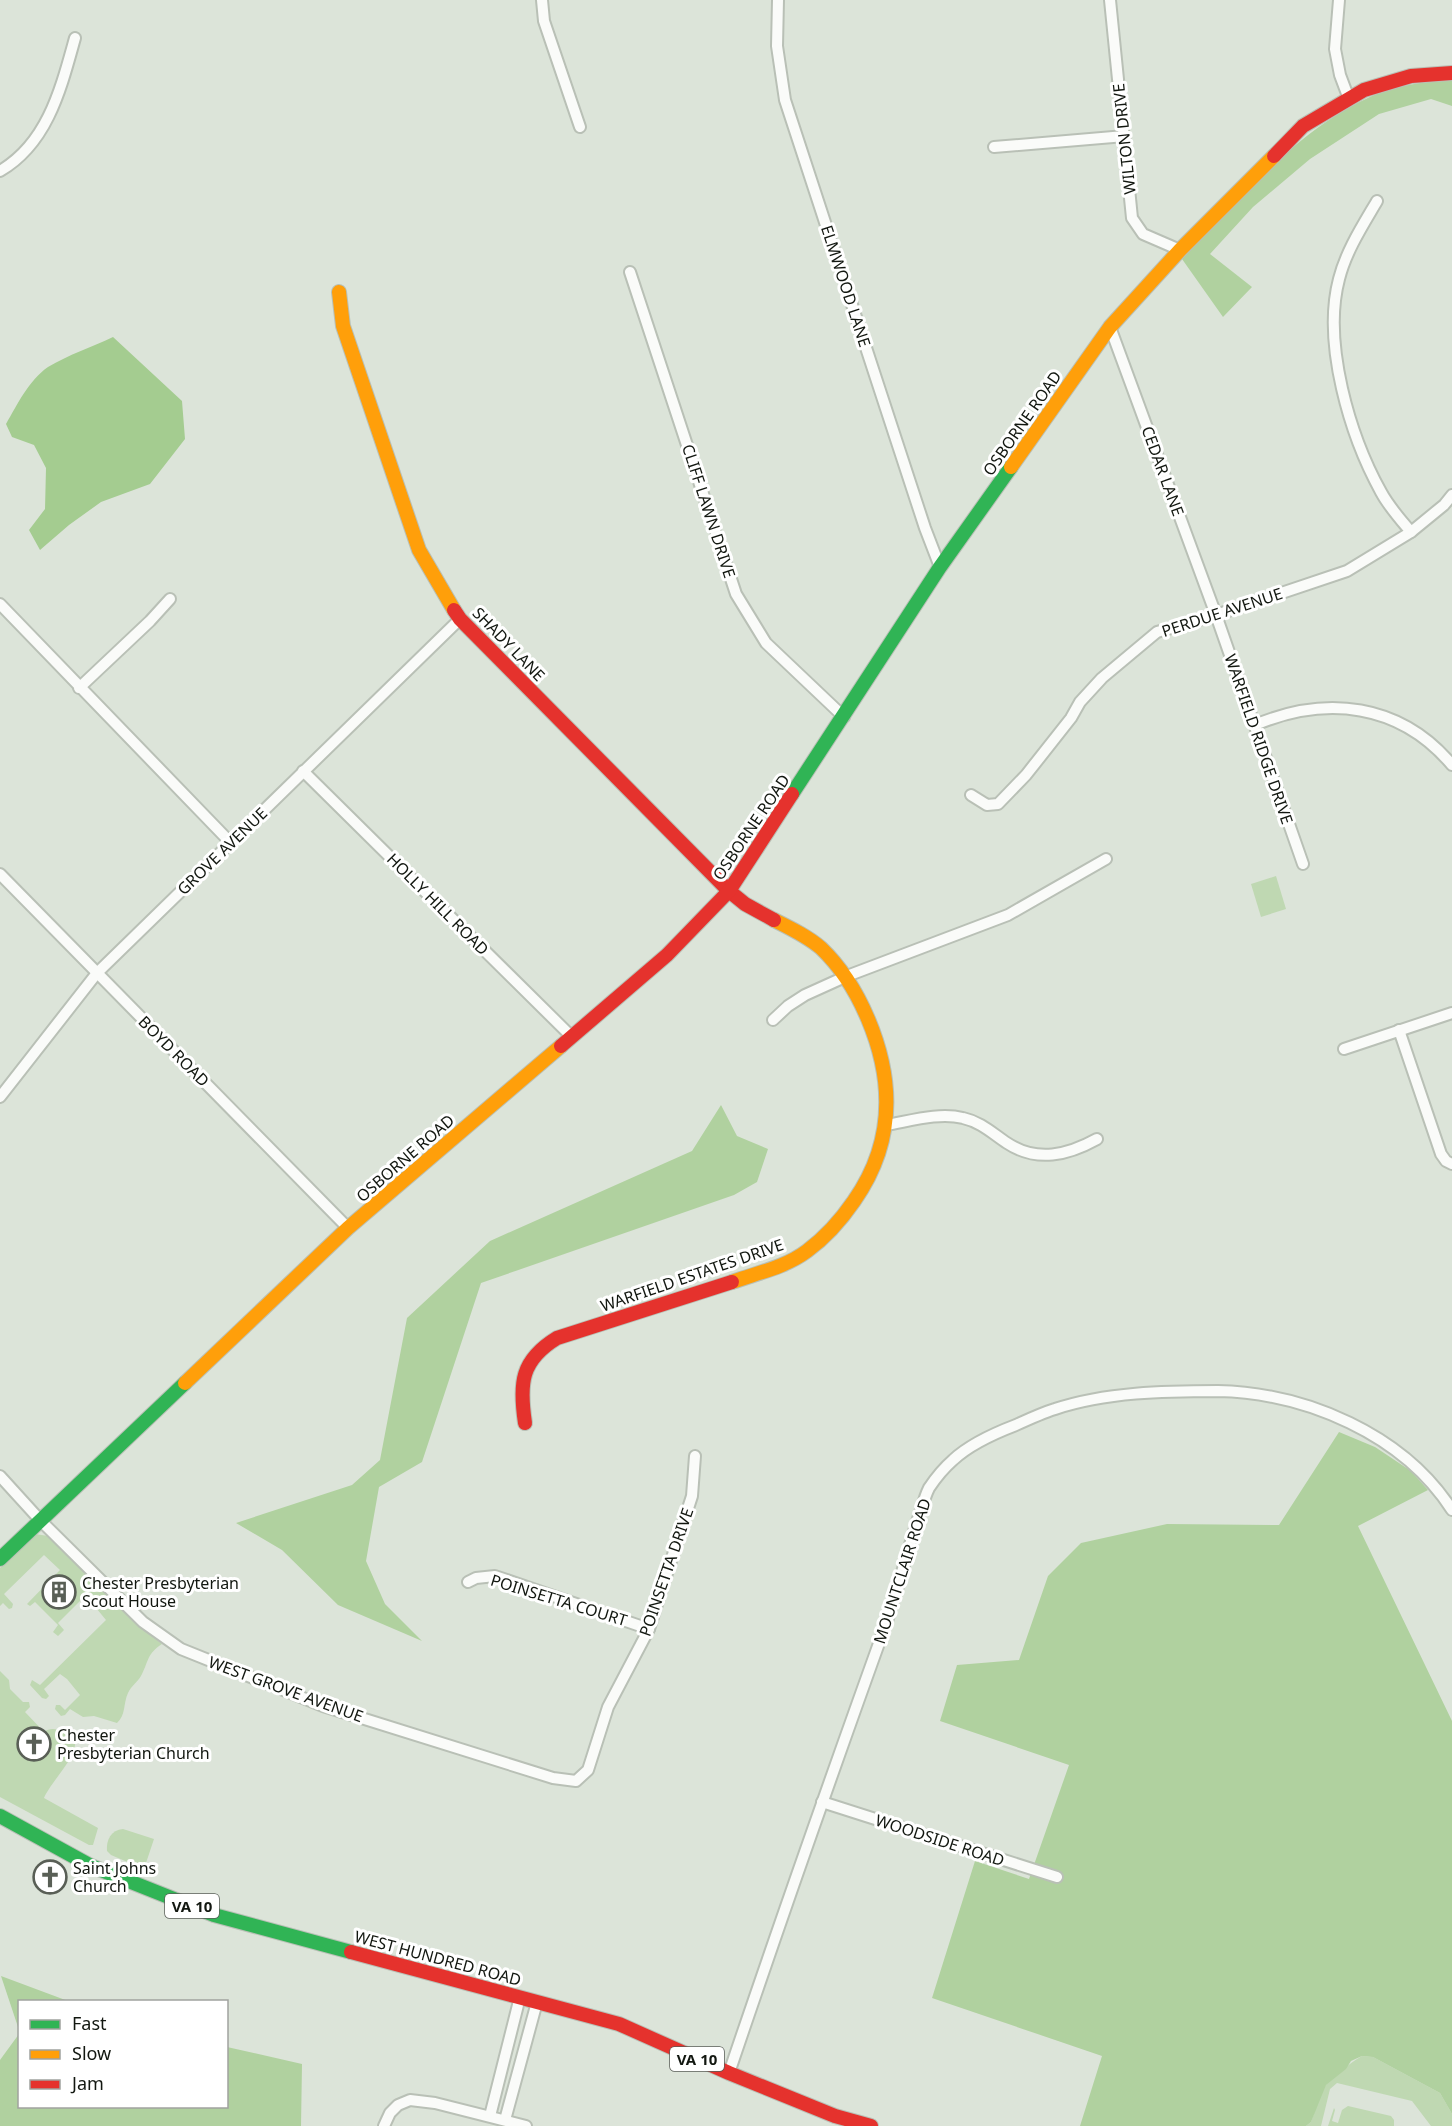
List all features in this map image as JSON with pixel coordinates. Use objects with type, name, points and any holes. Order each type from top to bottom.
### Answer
[{"type":"street","points":[[542,0],[544,21],[580,127]]},
{"type":"street","name":"ELMWOOD LANE","points":[[778,0],[777,46],[785,100],[925,528],[940,567]]},
{"type":"street","name":"WILTON DRIVE","points":[[1110,0],[1132,218],[1143,234],[1180,250]]},
{"type":"street","points":[[1340,0],[1335,49],[1340,75],[1350,99]]},
{"type":"street","points":[[0,171],[18,158],[42,129],[60,90],[75,38]]},
{"type":"street","name":"OSBORNE ROAD","points":[[0,1559],[348,1228],[667,955],[729,891],[940,567],[1110,327],[1180,250],[1303,126],[1364,90],[1411,76],[1452,73]]},
{"type":"street","points":[[994,147],[1125,136]]},
{"type":"street","points":[[1377,201],[1360,231],[1339,279],[1334,317],[1335,343],[1343,393],[1357,441],[1382,494],[1411,532]]},
{"type":"street","name":"CLIFF LAWN DRIVE","points":[[630,272],[736,594],[766,643],[844,717]]},
{"type":"street","name":"SHADY LANE","points":[[339,292],[343,326],[419,550],[460,619],[729,891]]},
{"type":"street","name":"CEDAR LANE","points":[[1110,327],[1216,615]]},
{"type":"street","name":"PERDUE AVENUE","points":[[970,795],[987,805],[998,804],[1026,775],[1071,718],[1080,702],[1102,678],[1157,632],[1216,615],[1347,571],[1411,532],[1444,505],[1452,495]]},
{"type":"street","points":[[79,688],[170,599]]},
{"type":"street","points":[[0,604],[231,843]]},
{"type":"street","name":"WARFIELD RIDGE DRIVE","points":[[1216,615],[1303,864]]},
{"type":"street","name":"GROVE AVENUE","points":[[0,1097],[97,973],[460,619]]},
{"type":"street","points":[[1254,725],[1296,711],[1339,707],[1360,710],[1380,715],[1414,731],[1431,743],[1452,765]]},
{"type":"street","name":"HOLLY HILL ROAD","points":[[303,771],[572,1037]]},
{"type":"street","points":[[773,1020],[805,994],[1008,915],[1106,859]]},
{"type":"street","name":"BOYD ROAD","points":[[0,874],[348,1228]]},
{"type":"street","name":"WARFIELD ESTATES DRIVE","points":[[525,1423],[520,1387],[528,1365],[537,1351],[547,1343],[777,1267],[804,1253],[820,1241],[844,1216],[870,1173],[886,1125],[884,1065],[874,1033],[847,976],[829,955],[803,933],[752,908],[729,891]]},
{"type":"street","points":[[1344,1048],[1452,1013]]},
{"type":"street","points":[[1399,1030],[1441,1154],[1446,1161],[1452,1164]]},
{"type":"street","points":[[886,1125],[947,1116],[961,1117],[985,1126],[1019,1150],[1044,1155],[1064,1154],[1078,1150],[1097,1139]]},
{"type":"street","name":"MOUNTCLAIR ROAD","points":[[729,2073],[889,1616],[929,1488],[954,1459],[993,1434],[1056,1409],[1092,1400],[1194,1391],[1269,1395],[1300,1403],[1341,1419],[1383,1442],[1419,1468],[1452,1510]]},
{"type":"street","name":"POINSETTA DRIVE","points":[[576,1781],[588,1770],[608,1707],[649,1629],[692,1496],[695,1456]]},
{"type":"street","points":[[0,1476],[40,1520]]},
{"type":"street","name":"WEST GROVE AVENUE","points":[[40,1520],[143,1623],[181,1649],[323,1706],[552,1778],[576,1781]]},
{"type":"street","name":"POINSETTA COURT","points":[[468,1582],[476,1578],[495,1576],[649,1629]]},
{"type":"street","name":"WOODSIDE ROAD","points":[[822,1802],[1057,1877]]},
{"type":"street","name":"WEST HUNDRED ROAD","points":[[0,1816],[91,1866],[214,1915],[619,2024],[834,2121],[871,2126]]},
{"type":"street","points":[[490,2116],[520,1997]]},
{"type":"street","points":[[505,2120],[537,2002]]},
{"type":"street","points":[[384,2126],[390,2113],[398,2105],[410,2100],[428,2101],[526,2126]]},
{"type":"shaded area","points":[[1452,79],[1452,106],[1431,99],[1379,114],[1310,159],[1253,207],[1210,254],[1252,287],[1223,317],[1182,259],[1247,190],[1293,147],[1344,110],[1391,89]]},
{"type":"shaded area","points":[[113,337],[182,401],[185,439],[150,484],[101,502],[40,550],[29,530],[45,509],[46,468],[34,445],[12,437],[6,424],[24,393],[41,372]]},
{"type":"shaded area","points":[[1276,876],[1286,909],[1261,917],[1251,884]]},
{"type":"shaded area","points":[[721,1105],[737,1136],[768,1149],[757,1182],[734,1195],[481,1283],[422,1462],[379,1487],[366,1561],[385,1604],[422,1641],[338,1605],[282,1550],[236,1523],[352,1485],[380,1460],[407,1318],[490,1241],[692,1151]]},
{"type":"shaded area","points":[[1339,1432],[1375,1447],[1411,1471],[1428,1490],[1358,1526],[1452,1721],[1452,2114],[1440,2093],[1373,2057],[1362,2056],[1351,2061],[1346,2069],[1326,2085],[1311,2122],[1306,2126],[1080,2126],[1102,2056],[932,1998],[975,1861],[1029,1879],[1069,1765],[940,1721],[957,1665],[1019,1660],[1048,1576],[1081,1543],[1167,1524],[1279,1525]]},
{"type":"shaded area","points":[[35,1534],[48,1536],[143,1629],[162,1644],[151,1654],[141,1677],[129,1690],[122,1716],[117,1723],[94,1716],[83,1717],[70,1709],[61,1716],[55,1709],[56,1705],[60,1705],[65,1710],[80,1695],[60,1674],[44,1689],[49,1696],[46,1699],[42,1698],[30,1685],[32,1680],[40,1685],[106,1620],[84,1597],[58,1623],[64,1630],[58,1636],[53,1632],[58,1625],[35,1602],[30,1606],[27,1604],[60,1570],[44,1555],[4,1594],[13,1604],[12,1608],[9,1609],[3,1603],[0,1606],[0,1568],[30,1536]]},
{"type":"shaded area","points":[[0,1671],[9,1680],[10,1689],[23,1702],[29,1702],[30,1707],[25,1712],[44,1732],[57,1730],[75,1744],[67,1763],[44,1798],[98,1828],[93,1845],[89,1845],[0,1797]]},
{"type":"shaded area","points":[[123,1829],[154,1839],[144,1869],[111,1855],[107,1851],[110,1836],[115,1831]]},
{"type":"shaded area","points":[[1,1976],[65,2000],[18,2000],[18,2027]]},
{"type":"shaded area","points":[[18,2035],[18,2108],[228,2108],[228,2047],[302,2064],[301,2126],[0,2126],[0,2060]]},
{"type":"shaded area","points":[[1362,2056],[1373,2057],[1440,2093],[1452,2114],[1452,2126],[1431,2126],[1412,2101],[1337,2083],[1330,2089],[1321,2126],[1306,2126],[1311,2122],[1325,2086]]},
{"type":"shaded area","points":[[1348,2106],[1391,2116],[1394,2126],[1328,2126],[1334,2108],[1332,2121],[1338,2123],[1342,2110]]},
{"type":"traffic: fast","points":[[792,794],[940,567],[1011,467]]},
{"type":"traffic: fast","points":[[0,1559],[185,1383]]},
{"type":"traffic: fast","points":[[0,1816],[91,1866],[214,1915],[351,1952]]},
{"type":"traffic: slow","points":[[1011,467],[1110,327],[1180,250],[1274,156]]},
{"type":"traffic: slow","points":[[339,292],[343,326],[419,550],[454,610]]},
{"type":"traffic: slow","points":[[732,1282],[799,1257],[833,1228],[849,1208],[877,1158],[886,1113],[883,1066],[868,1019],[854,990],[836,964],[821,948],[774,920]]},
{"type":"traffic: slow","points":[[185,1383],[348,1228],[561,1046]]},
{"type":"traffic: jam","points":[[1274,156],[1303,126],[1364,90],[1411,76],[1452,73]]},
{"type":"traffic: jam","points":[[454,610],[460,619],[729,891],[745,904],[774,920]]},
{"type":"traffic: jam","points":[[561,1046],[667,955],[729,891],[792,794]]},
{"type":"traffic: jam","points":[[525,1423],[522,1396],[525,1374],[529,1364],[545,1346],[557,1338],[732,1282]]},
{"type":"traffic: jam","points":[[351,1952],[619,2024],[729,2073],[835,2116],[871,2126]]},
{"type":"place","name":"Chester Presbyterian Scout House","points":[[59,1592]]},
{"type":"place","name":"Chester Presbyterian Church","points":[[34,1744]]},
{"type":"place","name":"Saint Johns Church","points":[[50,1877]]}]
